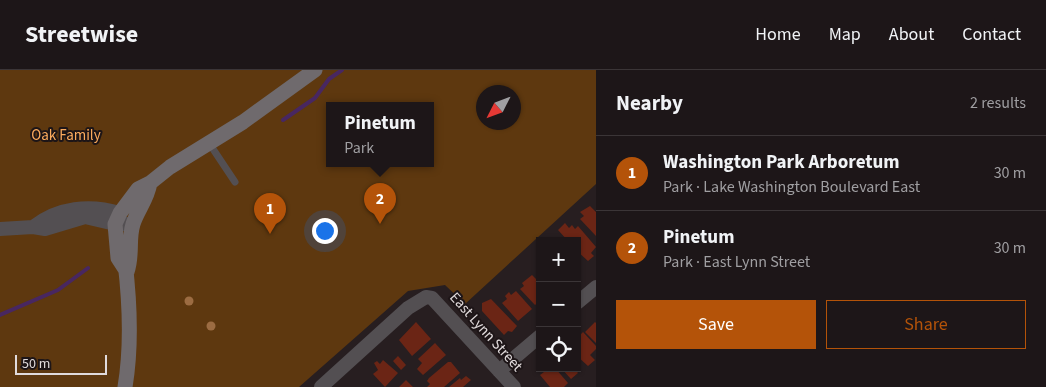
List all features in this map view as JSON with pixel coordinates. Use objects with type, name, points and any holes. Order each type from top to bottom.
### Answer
[{"type":"main road","points":[[125,387],[129,366],[131,317],[127,272],[118,258],[123,221],[138,189],[267,106],[315,70]]},
{"type":"street","points":[[0,229],[32,227],[42,219],[79,208],[97,207],[123,221]]},
{"type":"street","points":[[581,300],[596,287]]},
{"type":"street","name":"East Lynn Street","points":[[321,387],[408,308],[418,300],[426,297],[432,298],[514,387]]},
{"type":"street","points":[[499,371],[536,339]]},
{"type":"lane","points":[[209,143],[235,182]]},
{"type":"green space","name":"Oak Family","points":[[0,70],[596,70],[596,184],[465,304],[445,285],[408,291],[299,387],[0,387]]},
{"type":"building","points":[[590,206],[596,212],[596,236],[580,219],[584,216],[580,212]]},
{"type":"building","points":[[565,223],[569,228],[572,225],[575,229],[578,226],[596,247],[591,253],[594,256],[588,261],[581,255],[581,237],[564,237],[558,230]]},
{"type":"building","points":[[532,275],[536,279],[535,305],[520,289],[524,286],[522,283]]},
{"type":"building","points":[[516,291],[532,309],[518,321],[502,303],[507,299],[505,296],[509,292],[511,295]]},
{"type":"building","points":[[491,299],[517,326],[512,332],[508,331],[504,335],[482,311],[482,303]]},
{"type":"building","points":[[416,322],[431,339],[412,356],[399,340]]},
{"type":"building","points":[[596,323],[596,343],[585,332]]},
{"type":"building","points":[[583,332],[596,346],[596,349],[590,355],[595,360],[588,366],[581,360],[581,334]]},
{"type":"building","points":[[435,343],[446,355],[423,375],[417,369],[422,363],[418,359]]},
{"type":"building","points":[[398,356],[406,365],[401,370],[393,361]]},
{"type":"building","points":[[383,360],[398,373],[385,387],[373,374],[378,370],[374,363],[377,361],[380,364]]},
{"type":"building","points":[[448,362],[451,362],[460,373],[444,387],[427,387],[430,384],[427,381],[429,378]]},
{"type":"building","points":[[544,372],[558,372],[568,383],[564,387],[550,387],[540,375]]},
{"type":"building","points":[[565,372],[577,372],[571,379]]},
{"type":"building","points":[[466,376],[471,380],[463,387],[449,387],[460,378],[461,380]]},
{"type":"building","points":[[406,380],[413,387],[399,387]]},
{"type":"waterway","points":[[283,120],[315,98],[329,79],[342,70]]},
{"type":"waterway","points":[[0,315],[58,290],[88,268]]},
{"type":"place","name":"Pinetum","points":[[380,224]]},
{"type":"place","name":"Washington Park Arboretum","points":[[270,234]]}]
